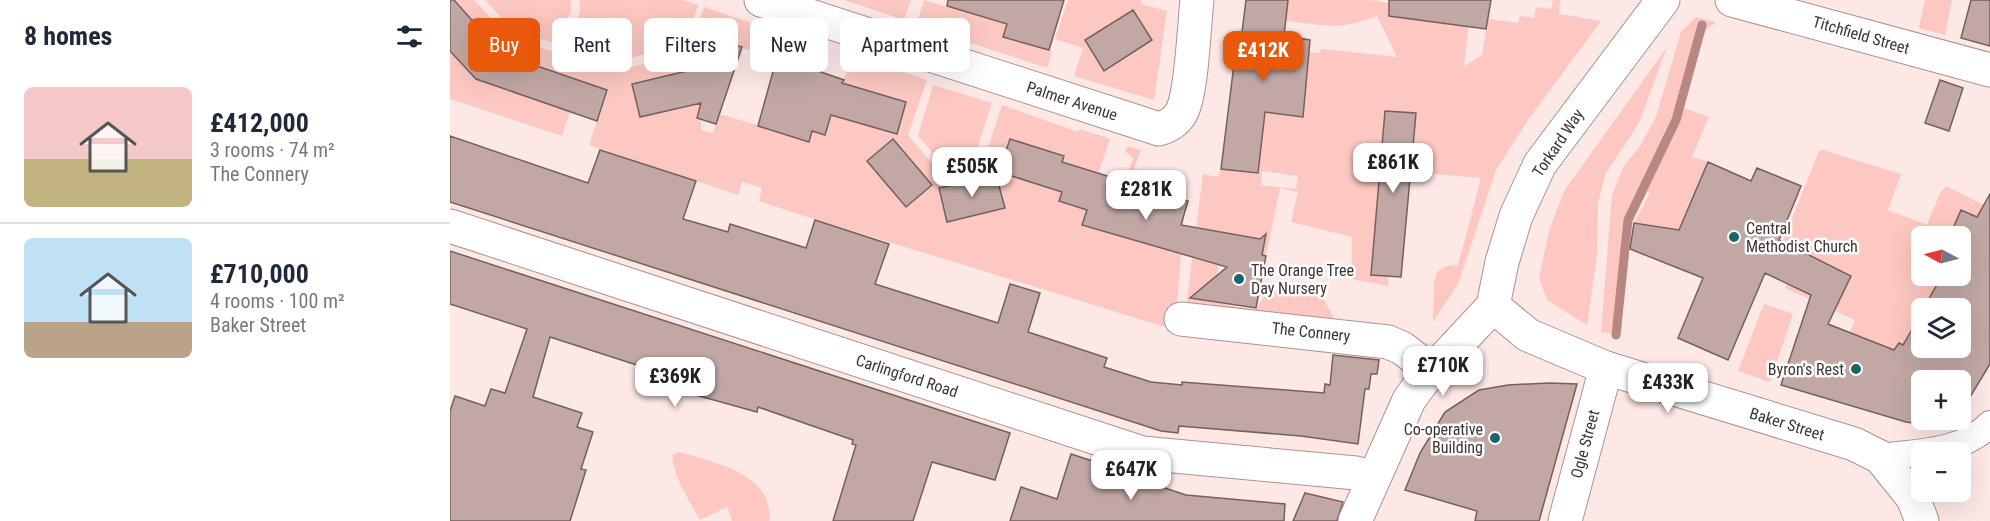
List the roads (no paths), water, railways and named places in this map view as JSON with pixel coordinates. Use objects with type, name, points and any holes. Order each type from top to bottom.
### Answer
[{"type":"street","name":"Palmer Avenue","points":[[761,0],[1159,129],[1168,127],[1176,120],[1186,101],[1197,0]]},
{"type":"street","name":"Titchfield Street","points":[[1732,0],[1990,70]]},
{"type":"street","name":"Torkard Way","points":[[1494,306],[1502,262],[1516,216],[1540,164],[1657,2]]},
{"type":"street","name":"Carlingford Road","points":[[450,226],[1142,453],[1346,472],[1374,477]]},
{"type":"street","name":"Baker Street","points":[[1494,306],[1528,335],[1606,368],[1854,444],[1880,456]]},
{"type":"street","points":[[1355,521],[1409,400],[1432,371],[1494,306]]},
{"type":"street","name":"The Connery","points":[[1181,318],[1388,342],[1402,348],[1432,371]]},
{"type":"street","name":"Ogle Street","points":[[1565,521],[1606,368]]},
{"type":"street","points":[[1880,456],[1957,445],[1981,434],[1990,424]]},
{"type":"street","points":[[1880,456],[1913,498],[1922,521]]},
{"type":"waterway","points":[[1616,335],[1628,220],[1676,120],[1702,25]]},
{"type":"place","name":"Central Methodist Church","points":[[1734,237]]},
{"type":"place","name":"The Orange Tree Day Nursery","points":[[1239,279]]},
{"type":"place","name":"Byron's Rest","points":[[1856,369]]},
{"type":"place","name":"Co-operative Building","points":[[1495,438]]}]
